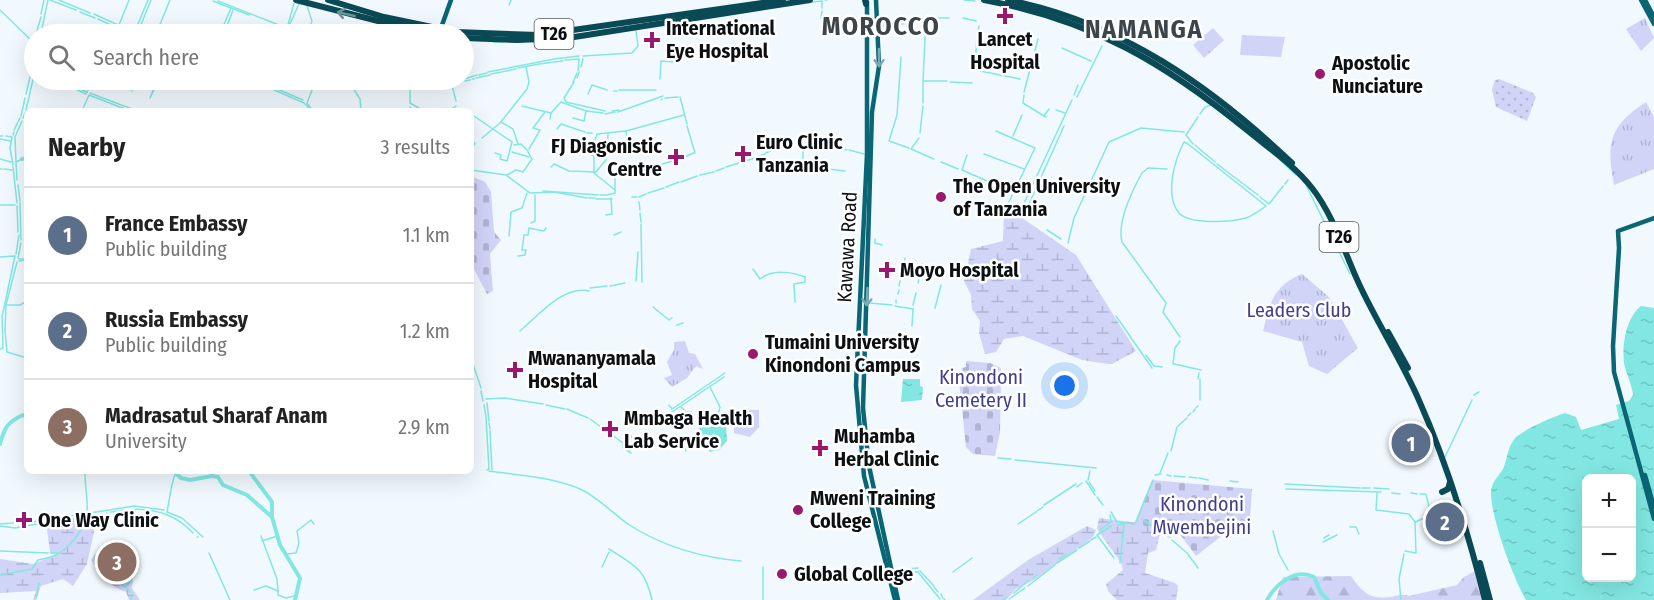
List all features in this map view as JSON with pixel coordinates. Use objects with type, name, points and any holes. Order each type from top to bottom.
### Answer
[{"type":"highway","name":"T26","points":[[296,0],[393,24]]},
{"type":"highway","name":"T26","points":[[328,0],[413,24]]},
{"type":"highway","name":"T26","points":[[474,34],[538,35],[783,0]]},
{"type":"highway","name":"T26","points":[[474,38],[570,38],[810,0]]},
{"type":"highway","name":"T26","points":[[984,0],[1069,22],[1139,52],[1206,97],[1306,180],[1329,217],[1369,304],[1404,369],[1450,482],[1464,522],[1485,600]]},
{"type":"highway","name":"T26","points":[[1008,0],[1083,20],[1165,62],[1264,137],[1308,178],[1323,200],[1356,274],[1408,368],[1456,488],[1490,600]]},
{"type":"highway","points":[[1442,492],[1448,489],[1450,482]]},
{"type":"main road","points":[[444,24],[451,0]]},
{"type":"main road","name":"Kawawa Road","points":[[876,0],[879,66],[872,112],[863,408],[875,495],[885,529],[896,600]]},
{"type":"main road","points":[[1643,0],[1654,16]]},
{"type":"main road","points":[[1643,0],[1654,24]]},
{"type":"main road","name":"Kawawa Road","points":[[866,1],[867,154],[859,291],[857,396],[864,476],[896,600]]},
{"type":"main road","points":[[867,91],[871,94],[876,90]]},
{"type":"main road","points":[[1654,219],[1619,232],[1612,356],[1654,519]]},
{"type":"main road","points":[[1621,396],[1654,507]]},
{"type":"green space","points":[[1645,18],[1654,38],[1641,51],[1626,29]]},
{"type":"green space","points":[[1213,28],[1224,40],[1204,58],[1193,45]]},
{"type":"green space","points":[[1242,35],[1285,37],[1281,57],[1240,55]]},
{"type":"green space","points":[[1499,79],[1533,93],[1536,97],[1527,121],[1496,107],[1492,90],[1495,80]]},
{"type":"green space","points":[[1646,102],[1654,117],[1654,169],[1614,185],[1610,158],[1613,137],[1624,119]]},
{"type":"green space","points":[[474,177],[485,182],[491,192],[494,232],[501,240],[490,254],[493,291],[487,294],[474,269]]},
{"type":"green space","points":[[1004,211],[1022,218],[1076,255],[1136,351],[1108,364],[1082,360],[1023,336],[1004,339],[996,352],[985,354],[979,333],[980,321],[972,309],[971,295],[964,281],[971,249],[1003,241]]},
{"type":"green space","name":"Leaders Club","points":[[1302,274],[1329,297],[1358,348],[1327,374],[1309,366],[1302,342],[1263,331],[1274,296],[1285,284]]},
{"type":"green space","points":[[685,341],[689,353],[695,354],[703,369],[696,366],[687,378],[672,387],[664,378],[672,375],[667,362],[674,350],[674,342]]},
{"type":"green space","name":"Kinondoni Cemetery II","points":[[966,361],[990,363],[1001,368],[1000,432],[995,456],[973,454],[966,447],[959,381],[961,381],[962,368],[966,367]]},
{"type":"green space","points":[[733,409],[759,410],[759,427],[750,437],[734,433]]},
{"type":"green space","name":"Kinondoni Mwembejini","points":[[1152,480],[1252,489],[1249,534],[1224,534],[1196,556],[1179,533],[1171,536],[1135,522]]},
{"type":"green space","points":[[98,514],[87,564],[73,586],[63,579],[41,586],[36,600],[33,600],[36,591],[0,593],[0,559],[33,564],[56,555],[50,552],[46,522]]},
{"type":"green space","points":[[1099,518],[1162,526],[1156,550],[1148,553],[1145,573],[1175,583],[1178,586],[1176,600],[1117,600],[1108,591],[1106,584],[1123,570],[1121,563],[1097,529]]},
{"type":"green space","points":[[1087,526],[1096,530],[1093,537],[1036,579],[1016,589],[1006,600],[973,600],[1028,560]]},
{"type":"green space","points":[[95,554],[116,575],[127,575],[133,579],[132,588],[140,600],[129,600],[126,592],[115,587],[106,579],[91,560]]},
{"type":"green space","points":[[1475,571],[1483,600],[1276,600],[1283,577],[1351,576],[1367,594],[1383,598],[1409,596],[1457,585],[1464,577]]},
{"type":"water","points":[[1641,306],[1654,308],[1654,600],[1526,600],[1498,530],[1492,502],[1493,484],[1504,467],[1513,441],[1521,433],[1565,413],[1576,417],[1581,430],[1619,419],[1616,405],[1629,401],[1633,395],[1624,363],[1626,332],[1632,317]]},
{"type":"water","points":[[903,379],[920,379],[920,386],[923,387],[922,400],[901,402]]},
{"type":"water","points":[[718,415],[726,424],[727,441],[719,450],[709,452],[710,447],[707,444],[709,442],[701,437],[698,424],[709,425]]},
{"type":"waterway","points":[[41,14],[44,0]]},
{"type":"waterway","points":[[43,24],[48,0]]},
{"type":"waterway","points":[[50,0],[76,10]]},
{"type":"waterway","points":[[59,0],[90,13]]},
{"type":"waterway","points":[[119,24],[129,0]]},
{"type":"waterway","points":[[138,24],[148,0]]},
{"type":"waterway","points":[[141,24],[151,0]]},
{"type":"waterway","points":[[160,24],[170,0]]},
{"type":"waterway","points":[[509,5],[511,0]]},
{"type":"waterway","points":[[964,0],[975,1]]},
{"type":"waterway","points":[[213,1],[249,15]]},
{"type":"waterway","points":[[218,1],[276,24]]},
{"type":"waterway","points":[[812,2],[822,1],[822,8]]},
{"type":"waterway","points":[[288,24],[294,3]]},
{"type":"waterway","points":[[290,24],[299,4]]},
{"type":"waterway","points":[[307,6],[311,24]]},
{"type":"waterway","points":[[224,24],[231,8]]},
{"type":"waterway","points":[[0,10],[24,33]]},
{"type":"waterway","points":[[228,24],[233,10]]},
{"type":"waterway","points":[[821,18],[822,11]]},
{"type":"waterway","points":[[80,12],[95,18]]},
{"type":"waterway","points":[[94,14],[116,24]]},
{"type":"waterway","points":[[39,24],[41,17]]},
{"type":"waterway","points":[[929,18],[949,18]]},
{"type":"waterway","points":[[963,18],[976,21]]},
{"type":"waterway","points":[[98,19],[109,24]]},
{"type":"waterway","points":[[926,19],[923,81],[947,81]]},
{"type":"waterway","points":[[902,24],[922,20]]},
{"type":"waterway","points":[[878,26],[898,24]]},
{"type":"waterway","points":[[978,31],[979,26]]},
{"type":"waterway","points":[[583,56],[632,53],[638,46],[636,31]]},
{"type":"waterway","points":[[977,35],[975,70],[1020,79]]},
{"type":"waterway","points":[[1024,92],[1038,39]]},
{"type":"waterway","points":[[493,42],[503,42]]},
{"type":"waterway","points":[[1077,97],[1102,46]]},
{"type":"waterway","points":[[1062,48],[1091,61]]},
{"type":"waterway","points":[[488,72],[579,56]]},
{"type":"waterway","points":[[901,57],[897,115],[889,141],[909,148]]},
{"type":"waterway","points":[[565,60],[579,59],[578,71]]},
{"type":"waterway","points":[[581,67],[583,59]]},
{"type":"waterway","points":[[554,62],[563,61]]},
{"type":"waterway","points":[[660,79],[661,61],[675,62]]},
{"type":"waterway","points":[[540,64],[553,62]]},
{"type":"waterway","points":[[518,68],[539,64]]},
{"type":"waterway","points":[[482,138],[500,123],[527,89],[529,82],[526,67]]},
{"type":"waterway","points":[[491,74],[516,69]]},
{"type":"waterway","points":[[577,78],[579,72]]},
{"type":"waterway","points":[[479,75],[487,73]]},
{"type":"waterway","points":[[573,82],[577,73]]},
{"type":"waterway","points":[[476,78],[490,75]]},
{"type":"waterway","points":[[574,82],[564,98],[566,102],[605,111]]},
{"type":"waterway","points":[[923,82],[923,103]]},
{"type":"waterway","points":[[950,82],[972,83]]},
{"type":"waterway","points":[[588,94],[592,85],[607,90]]},
{"type":"waterway","points":[[1074,95],[1078,85]]},
{"type":"waterway","points":[[26,94],[27,90]]},
{"type":"waterway","points":[[26,108],[31,90]]},
{"type":"waterway","points":[[77,90],[86,94],[88,90]]},
{"type":"waterway","points":[[82,90],[87,92]]},
{"type":"waterway","points":[[153,90],[150,98],[154,90]]},
{"type":"waterway","points":[[274,90],[304,103],[309,108]]},
{"type":"waterway","points":[[280,90],[303,100]]},
{"type":"waterway","points":[[311,108],[307,103],[312,90]]},
{"type":"waterway","points":[[354,90],[360,99],[361,108]]},
{"type":"waterway","points":[[410,90],[410,103],[419,108]]},
{"type":"waterway","points":[[453,90],[456,101]]},
{"type":"waterway","points":[[619,90],[656,90]]},
{"type":"waterway","points":[[90,93],[129,108]]},
{"type":"waterway","points":[[83,108],[89,95],[122,108]]},
{"type":"waterway","points":[[1024,95],[1023,103],[1044,116]]},
{"type":"waterway","points":[[618,112],[663,96]]},
{"type":"waterway","points":[[665,98],[678,97]]},
{"type":"waterway","points":[[680,97],[687,124]]},
{"type":"waterway","points":[[21,116],[25,98]]},
{"type":"waterway","points":[[1020,212],[1072,100]]},
{"type":"waterway","points":[[551,113],[561,102],[586,111]]},
{"type":"waterway","points":[[1200,114],[1205,107],[1211,105]]},
{"type":"waterway","points":[[522,106],[551,113],[550,119]]},
{"type":"waterway","points":[[920,133],[923,106]]},
{"type":"waterway","points":[[1046,117],[1044,116],[1049,109]]},
{"type":"waterway","points":[[612,111],[619,110]]},
{"type":"waterway","points":[[1056,110],[1065,113]]},
{"type":"waterway","points":[[573,118],[584,121],[586,111],[603,113]]},
{"type":"waterway","points":[[529,149],[540,130],[533,128],[545,112]]},
{"type":"waterway","points":[[605,114],[615,112]]},
{"type":"waterway","points":[[627,138],[626,131],[684,115]]},
{"type":"waterway","points":[[1013,136],[1022,115]]},
{"type":"waterway","points":[[474,116],[512,142],[507,161],[500,159],[501,155],[495,153]]},
{"type":"waterway","points":[[1193,144],[1186,135],[1198,117]]},
{"type":"waterway","points":[[14,130],[20,118]]},
{"type":"waterway","points":[[22,121],[15,137],[16,162],[22,159]]},
{"type":"waterway","points":[[501,122],[513,129],[518,144]]},
{"type":"waterway","points":[[557,129],[561,124],[585,132]]},
{"type":"waterway","points":[[687,126],[695,153]]},
{"type":"waterway","points":[[1024,215],[1064,126]]},
{"type":"waterway","points":[[1068,243],[1074,218],[1109,142],[1141,128],[1184,132]]},
{"type":"waterway","points":[[569,147],[591,152],[597,134],[626,131]]},
{"type":"waterway","points":[[996,131],[1035,148],[1007,206]]},
{"type":"waterway","points":[[551,167],[554,164],[569,171],[596,172],[606,160],[608,134]]},
{"type":"waterway","points":[[6,136],[12,137],[10,148],[13,165]]},
{"type":"waterway","points":[[919,138],[911,149],[934,159]]},
{"type":"waterway","points":[[0,139],[11,141]]},
{"type":"waterway","points":[[1184,142],[1188,144],[1266,206],[1246,218],[1231,221],[1211,222],[1184,217],[1179,213],[1172,197],[1172,177],[1184,142]]},
{"type":"waterway","points":[[514,145],[521,144],[528,151]]},
{"type":"waterway","points":[[1195,145],[1215,162]]},
{"type":"waterway","points":[[803,146],[803,165],[810,167]]},
{"type":"waterway","points":[[826,146],[837,148]]},
{"type":"waterway","points":[[838,148],[847,150]]},
{"type":"waterway","points":[[766,153],[772,150]]},
{"type":"waterway","points":[[849,150],[864,154]]},
{"type":"waterway","points":[[512,152],[529,157]]},
{"type":"waterway","points":[[507,175],[516,170],[523,172],[532,159],[528,152]]},
{"type":"waterway","points":[[584,152],[594,156],[594,173],[615,190]]},
{"type":"waterway","points":[[684,157],[694,153]]},
{"type":"waterway","points":[[757,157],[765,154]]},
{"type":"waterway","points":[[984,154],[1024,169]]},
{"type":"waterway","points":[[967,155],[962,170],[1010,191]]},
{"type":"waterway","points":[[726,167],[755,158]]},
{"type":"waterway","points":[[0,159],[11,162]]},
{"type":"waterway","points":[[641,171],[675,160]]},
{"type":"waterway","points":[[1280,160],[1296,175]]},
{"type":"waterway","points":[[941,162],[958,169]]},
{"type":"waterway","points":[[16,163],[17,180]]},
{"type":"waterway","points":[[1217,164],[1258,195]]},
{"type":"waterway","points":[[13,167],[17,203]]},
{"type":"waterway","points":[[812,167],[845,171]]},
{"type":"waterway","points":[[716,171],[724,168]]},
{"type":"waterway","points":[[1167,169],[1148,168],[1142,173],[1126,207],[1121,234],[1122,242],[1166,303],[1163,312],[1180,337]]},
{"type":"waterway","points":[[4,169],[12,170]]},
{"type":"waterway","points":[[474,170],[506,175],[530,193],[554,192],[587,198]]},
{"type":"waterway","points":[[632,173],[639,171]]},
{"type":"waterway","points":[[700,175],[714,172]]},
{"type":"waterway","points":[[616,175],[630,174]]},
{"type":"waterway","points":[[681,182],[697,176]]},
{"type":"waterway","points":[[607,195],[615,193],[615,177]]},
{"type":"waterway","points":[[1285,184],[1288,180]]},
{"type":"waterway","points":[[666,187],[679,182]]},
{"type":"waterway","points":[[18,185],[20,201]]},
{"type":"waterway","points":[[1260,197],[1269,204],[1283,186]]},
{"type":"waterway","points":[[1307,187],[1350,274]]},
{"type":"waterway","points":[[648,193],[664,188]]},
{"type":"waterway","points":[[543,191],[598,195]]},
{"type":"waterway","points":[[509,236],[511,212],[522,208],[527,193]]},
{"type":"waterway","points":[[639,197],[646,194]]},
{"type":"waterway","points":[[531,223],[535,221],[535,195]]},
{"type":"waterway","points":[[600,195],[606,195]]},
{"type":"waterway","points":[[632,197],[637,197]]},
{"type":"waterway","points":[[589,198],[595,198]]},
{"type":"waterway","points":[[606,215],[612,214],[611,198]]},
{"type":"waterway","points":[[596,199],[612,199]]},
{"type":"waterway","points":[[639,202],[640,210]]},
{"type":"waterway","points":[[20,203],[21,240]]},
{"type":"waterway","points":[[0,205],[15,205]]},
{"type":"waterway","points":[[17,206],[18,232]]},
{"type":"waterway","points":[[640,213],[641,222]]},
{"type":"waterway","points":[[641,224],[642,282]]},
{"type":"waterway","points":[[518,256],[525,255],[526,250],[522,250],[524,235],[528,235],[529,228],[544,231],[546,228]]},
{"type":"waterway","points":[[1047,230],[1061,239]]},
{"type":"waterway","points":[[614,235],[621,232]]},
{"type":"waterway","points":[[16,254],[19,235]]},
{"type":"waterway","points":[[875,239],[875,243],[882,245]]},
{"type":"waterway","points":[[18,258],[21,243]]},
{"type":"waterway","points":[[636,281],[638,252]]},
{"type":"waterway","points":[[0,257],[15,256],[2,317],[3,348],[0,349]]},
{"type":"waterway","points":[[904,264],[905,258]]},
{"type":"waterway","points":[[19,259],[24,259]]},
{"type":"waterway","points":[[19,261],[24,260]]},
{"type":"waterway","points":[[17,262],[6,305],[24,303]]},
{"type":"waterway","points":[[918,283],[922,264]]},
{"type":"waterway","points":[[901,278],[903,265]]},
{"type":"waterway","points":[[753,269],[760,279],[782,272],[805,277],[805,282],[794,284],[795,302]]},
{"type":"waterway","points":[[899,286],[900,281]]},
{"type":"waterway","points":[[610,286],[625,283]]},
{"type":"waterway","points":[[935,308],[941,285]]},
{"type":"waterway","points":[[590,288],[607,286]]},
{"type":"waterway","points":[[520,331],[560,297],[579,290],[589,291]]},
{"type":"waterway","points":[[898,294],[899,290]]},
{"type":"waterway","points":[[913,305],[916,293]]},
{"type":"waterway","points":[[869,303],[892,305]]},
{"type":"waterway","points":[[6,305],[7,352],[24,357]]},
{"type":"waterway","points":[[895,306],[913,309]]},
{"type":"waterway","points":[[653,307],[669,320],[672,318]]},
{"type":"waterway","points":[[912,326],[913,309]]},
{"type":"waterway","points":[[1116,316],[1152,368]]},
{"type":"waterway","points":[[677,325],[683,323]]},
{"type":"waterway","points":[[1173,364],[1175,348],[1180,341]]},
{"type":"waterway","points":[[1146,355],[1154,366],[1162,367]]},
{"type":"waterway","points":[[1174,364],[1201,370]]},
{"type":"waterway","points":[[474,367],[481,388]]},
{"type":"waterway","points":[[669,405],[672,409],[725,373]]},
{"type":"waterway","points":[[1198,379],[1199,373]]},
{"type":"waterway","points":[[669,414],[724,377]]},
{"type":"waterway","points":[[1200,379],[1200,400]]},
{"type":"waterway","points":[[710,387],[720,407],[718,415]]},
{"type":"waterway","points":[[481,391],[483,401]]},
{"type":"waterway","points":[[1474,395],[1479,392]]},
{"type":"waterway","points":[[486,399],[505,398],[543,404]]},
{"type":"waterway","points":[[1445,457],[1472,400]]},
{"type":"waterway","points":[[487,403],[489,421]]},
{"type":"waterway","points":[[484,405],[486,417]]},
{"type":"waterway","points":[[546,405],[565,409]]},
{"type":"waterway","points":[[681,407],[686,412],[691,412]]},
{"type":"waterway","points":[[567,409],[588,418]]},
{"type":"waterway","points":[[1188,416],[1191,413]]},
{"type":"waterway","points":[[0,444],[10,423],[24,416]]},
{"type":"waterway","points":[[486,418],[489,469],[487,470]]},
{"type":"waterway","points":[[1178,426],[1187,418]]},
{"type":"waterway","points":[[590,419],[623,443]]},
{"type":"waterway","points":[[489,423],[490,429]]},
{"type":"waterway","points":[[1171,451],[1177,427]]},
{"type":"waterway","points":[[490,431],[492,470]]},
{"type":"waterway","points":[[629,435],[640,443]]},
{"type":"waterway","points":[[628,451],[636,448],[640,443],[650,450]]},
{"type":"waterway","points":[[623,444],[623,448],[631,453]]},
{"type":"waterway","points":[[682,444],[686,451]]},
{"type":"waterway","points":[[1160,473],[1168,453]]},
{"type":"waterway","points":[[998,458],[1011,459]]},
{"type":"waterway","points":[[1015,460],[1096,468]]},
{"type":"waterway","points":[[489,471],[535,477],[569,485],[593,496],[628,524],[654,539],[697,554],[741,561]]},
{"type":"waterway","points":[[1088,480],[1090,471]]},
{"type":"waterway","points":[[0,575],[32,569],[38,560],[57,554],[71,543],[84,525],[86,517],[85,474]]},
{"type":"waterway","points":[[176,474],[181,478],[190,480],[218,477],[223,485],[247,495],[272,517],[280,545],[300,578],[295,600]]},
{"type":"waterway","points":[[171,489],[177,474]]},
{"type":"waterway","points":[[251,474],[272,502],[272,516]]},
{"type":"waterway","points":[[1155,475],[1161,474]]},
{"type":"waterway","points":[[1167,475],[1171,476]]},
{"type":"waterway","points":[[1174,476],[1185,477]]},
{"type":"waterway","points":[[1189,477],[1197,478]]},
{"type":"waterway","points":[[1199,478],[1208,480]]},
{"type":"waterway","points":[[1111,512],[1117,522],[1135,524],[1153,480]]},
{"type":"waterway","points":[[1086,481],[1095,495]]},
{"type":"waterway","points":[[1230,481],[1238,482]]},
{"type":"waterway","points":[[1089,482],[1095,491]]},
{"type":"waterway","points":[[1077,487],[1082,483]]},
{"type":"waterway","points":[[1044,505],[1076,484]]},
{"type":"waterway","points":[[1285,484],[1360,488]]},
{"type":"waterway","points":[[1362,488],[1370,488]]},
{"type":"waterway","points":[[1374,488],[1389,489]]},
{"type":"waterway","points":[[1286,489],[1381,492]]},
{"type":"waterway","points":[[171,490],[167,512],[182,518],[203,537]]},
{"type":"waterway","points":[[1377,493],[1376,510],[1409,514],[1415,522]]},
{"type":"waterway","points":[[1392,493],[1400,494]]},
{"type":"waterway","points":[[1411,493],[1417,494]]},
{"type":"waterway","points":[[1405,551],[1416,553],[1415,522],[1431,515],[1426,494],[1420,494]]},
{"type":"waterway","points":[[1097,497],[1103,505]]},
{"type":"waterway","points":[[46,520],[134,506],[164,510]]},
{"type":"waterway","points":[[1037,511],[1043,507]]},
{"type":"waterway","points":[[111,512],[133,509],[155,511],[175,519],[193,533]]},
{"type":"waterway","points":[[1018,524],[1036,512]]},
{"type":"waterway","points":[[88,516],[102,514]]},
{"type":"waterway","points":[[1100,530],[1111,522],[1110,515]]},
{"type":"waterway","points":[[57,522],[86,518]]},
{"type":"waterway","points":[[287,554],[296,553],[299,543],[297,531],[311,520],[314,524]]},
{"type":"waterway","points":[[1143,520],[1170,537]]},
{"type":"waterway","points":[[0,524],[42,521]]},
{"type":"waterway","points":[[47,522],[55,522]]},
{"type":"waterway","points":[[8,527],[15,528],[42,523]]},
{"type":"waterway","points":[[1118,525],[1124,524],[1120,563]]},
{"type":"waterway","points":[[0,526],[7,527]]},
{"type":"waterway","points":[[1111,526],[1097,535],[1114,558]]},
{"type":"waterway","points":[[1350,527],[1356,527],[1359,534]]},
{"type":"waterway","points":[[1273,531],[1279,554],[1288,570]]},
{"type":"waterway","points":[[1324,538],[1329,535]]},
{"type":"waterway","points":[[1323,542],[1337,535]]},
{"type":"waterway","points":[[261,536],[277,579],[278,591]]},
{"type":"waterway","points":[[262,541],[277,536]]},
{"type":"waterway","points":[[1091,540],[1096,537]]},
{"type":"waterway","points":[[1172,540],[1187,553],[1198,568]]},
{"type":"waterway","points":[[1079,548],[1090,541]]},
{"type":"waterway","points":[[609,549],[637,568],[646,581],[652,600]]},
{"type":"waterway","points":[[1057,563],[1077,550]]},
{"type":"waterway","points":[[0,551],[48,553]]},
{"type":"waterway","points":[[602,567],[609,552]]},
{"type":"waterway","points":[[50,553],[61,553]]},
{"type":"waterway","points":[[209,553],[230,600]]},
{"type":"waterway","points":[[1059,559],[1066,554]]},
{"type":"waterway","points":[[1401,600],[1399,579],[1404,554]]},
{"type":"waterway","points":[[95,558],[104,570]]},
{"type":"waterway","points":[[953,572],[972,558]]},
{"type":"waterway","points":[[1028,586],[1055,565]]},
{"type":"waterway","points":[[763,567],[763,600]]},
{"type":"waterway","points":[[896,570],[918,568]]},
{"type":"waterway","points":[[104,571],[111,578],[113,576]]},
{"type":"waterway","points":[[920,571],[934,586]]},
{"type":"waterway","points":[[897,573],[908,572]]},
{"type":"waterway","points":[[909,572],[918,572],[940,599]]},
{"type":"waterway","points":[[1033,578],[1037,575]]},
{"type":"waterway","points":[[1267,600],[1281,583],[1300,575],[1314,577],[1321,593],[1328,600]]},
{"type":"waterway","points":[[113,577],[131,592]]},
{"type":"waterway","points":[[1014,593],[1029,580]]},
{"type":"waterway","points":[[125,587],[130,582]]},
{"type":"waterway","points":[[36,598],[39,583]]},
{"type":"waterway","points":[[254,590],[266,586],[278,591],[278,595],[286,598],[294,596]]},
{"type":"waterway","points":[[934,587],[938,592]]},
{"type":"waterway","points":[[1009,599],[1025,588]]},
{"type":"waterway","points":[[941,594],[943,598]]},
{"type":"waterway","points":[[131,600],[132,595]]},
{"type":"waterway","points":[[1003,600],[1007,597]]},
{"type":"place","name":"Lancet Hospital","points":[[1005,16]]},
{"type":"place","name":"International Eye Hospital","points":[[652,40]]},
{"type":"place","name":"Apostolic Nunciature","points":[[1320,74]]},
{"type":"place","name":"Euro Clinic Tanzania","points":[[743,154]]},
{"type":"place","name":"FJ Diagonistic Centre","points":[[676,157]]},
{"type":"place","name":"The Open University of Tanzania","points":[[941,197]]},
{"type":"place","name":"Moyo Hospital","points":[[887,270]]},
{"type":"place","name":"Tumaini University Kinondoni Campus","points":[[753,354]]},
{"type":"place","name":"Mwananyamala Hospital","points":[[515,370]]},
{"type":"place","name":"Mmbaga Health Lab Service","points":[[610,429]]},
{"type":"place","name":"France Embassy","points":[[1411,443]]},
{"type":"place","name":"Muhamba Herbal Clinic","points":[[820,448]]},
{"type":"place","name":"Mweni Training College","points":[[798,510]]},
{"type":"place","name":"One Way Clinic","points":[[24,520]]},
{"type":"place","name":"Russia Embassy","points":[[1445,522]]},
{"type":"place","name":"Madrasatul Sharaf Anam","points":[[117,562]]},
{"type":"place","name":"Global College","points":[[782,574]]},
{"type":"district","name":"MOROCCO","points":[[881,26]]},
{"type":"district","name":"NAMANGA","points":[[1144,29]]}]
